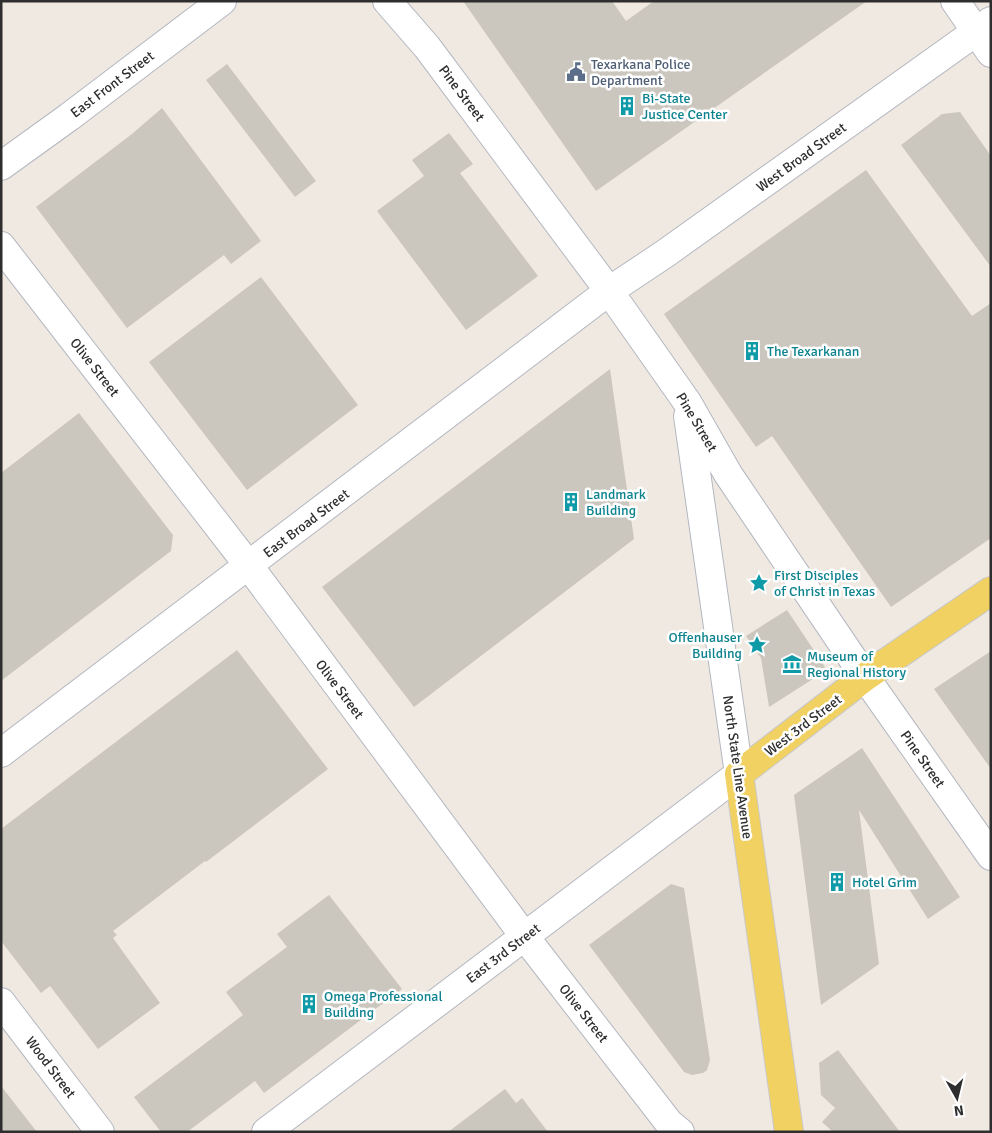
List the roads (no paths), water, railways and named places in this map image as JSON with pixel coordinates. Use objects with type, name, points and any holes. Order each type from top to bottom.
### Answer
[{"type":"main road","name":"West 3rd Street","points":[[739,774],[865,677],[991,591]]},
{"type":"main road","name":"North State Line Avenue","points":[[739,774],[789,1132]]},
{"type":"street","name":"East Front Street","points":[[1,166],[222,1]]},
{"type":"street","name":"Pine Street","points":[[387,1],[427,47],[609,292],[686,402],[728,474],[865,677],[991,856]]},
{"type":"street","points":[[955,1],[986,35]]},
{"type":"street","name":"West Broad Street","points":[[609,292],[986,35]]},
{"type":"street","name":"Olive Street","points":[[1,246],[249,566],[525,937],[668,1123],[680,1132]]},
{"type":"street","name":"East Broad Street","points":[[1,753],[609,292]]},
{"type":"street","name":"North State Line Avenue","points":[[686,402],[739,774]]},
{"type":"street","name":"East 3rd Street","points":[[266,1132],[739,774]]},
{"type":"street","name":"Wood Street","points":[[1,1002],[100,1132]]},
{"type":"place","name":"Texarkana Police Department","points":[[576,72]]},
{"type":"place","name":"Bi-State Justice Center","points":[[627,106]]},
{"type":"place","name":"The Texarkanan","points":[[752,351]]},
{"type":"place","name":"Landmark Building","points":[[571,502]]},
{"type":"place","name":"First Disciples of Christ in Texas","points":[[759,583]]},
{"type":"place","name":"Offenhauser Building","points":[[757,645]]},
{"type":"place","name":"Museum of Regional History","points":[[792,664]]},
{"type":"place","name":"Hotel Grim","points":[[837,882]]},
{"type":"place","name":"Omega Professional Building","points":[[309,1004]]}]
